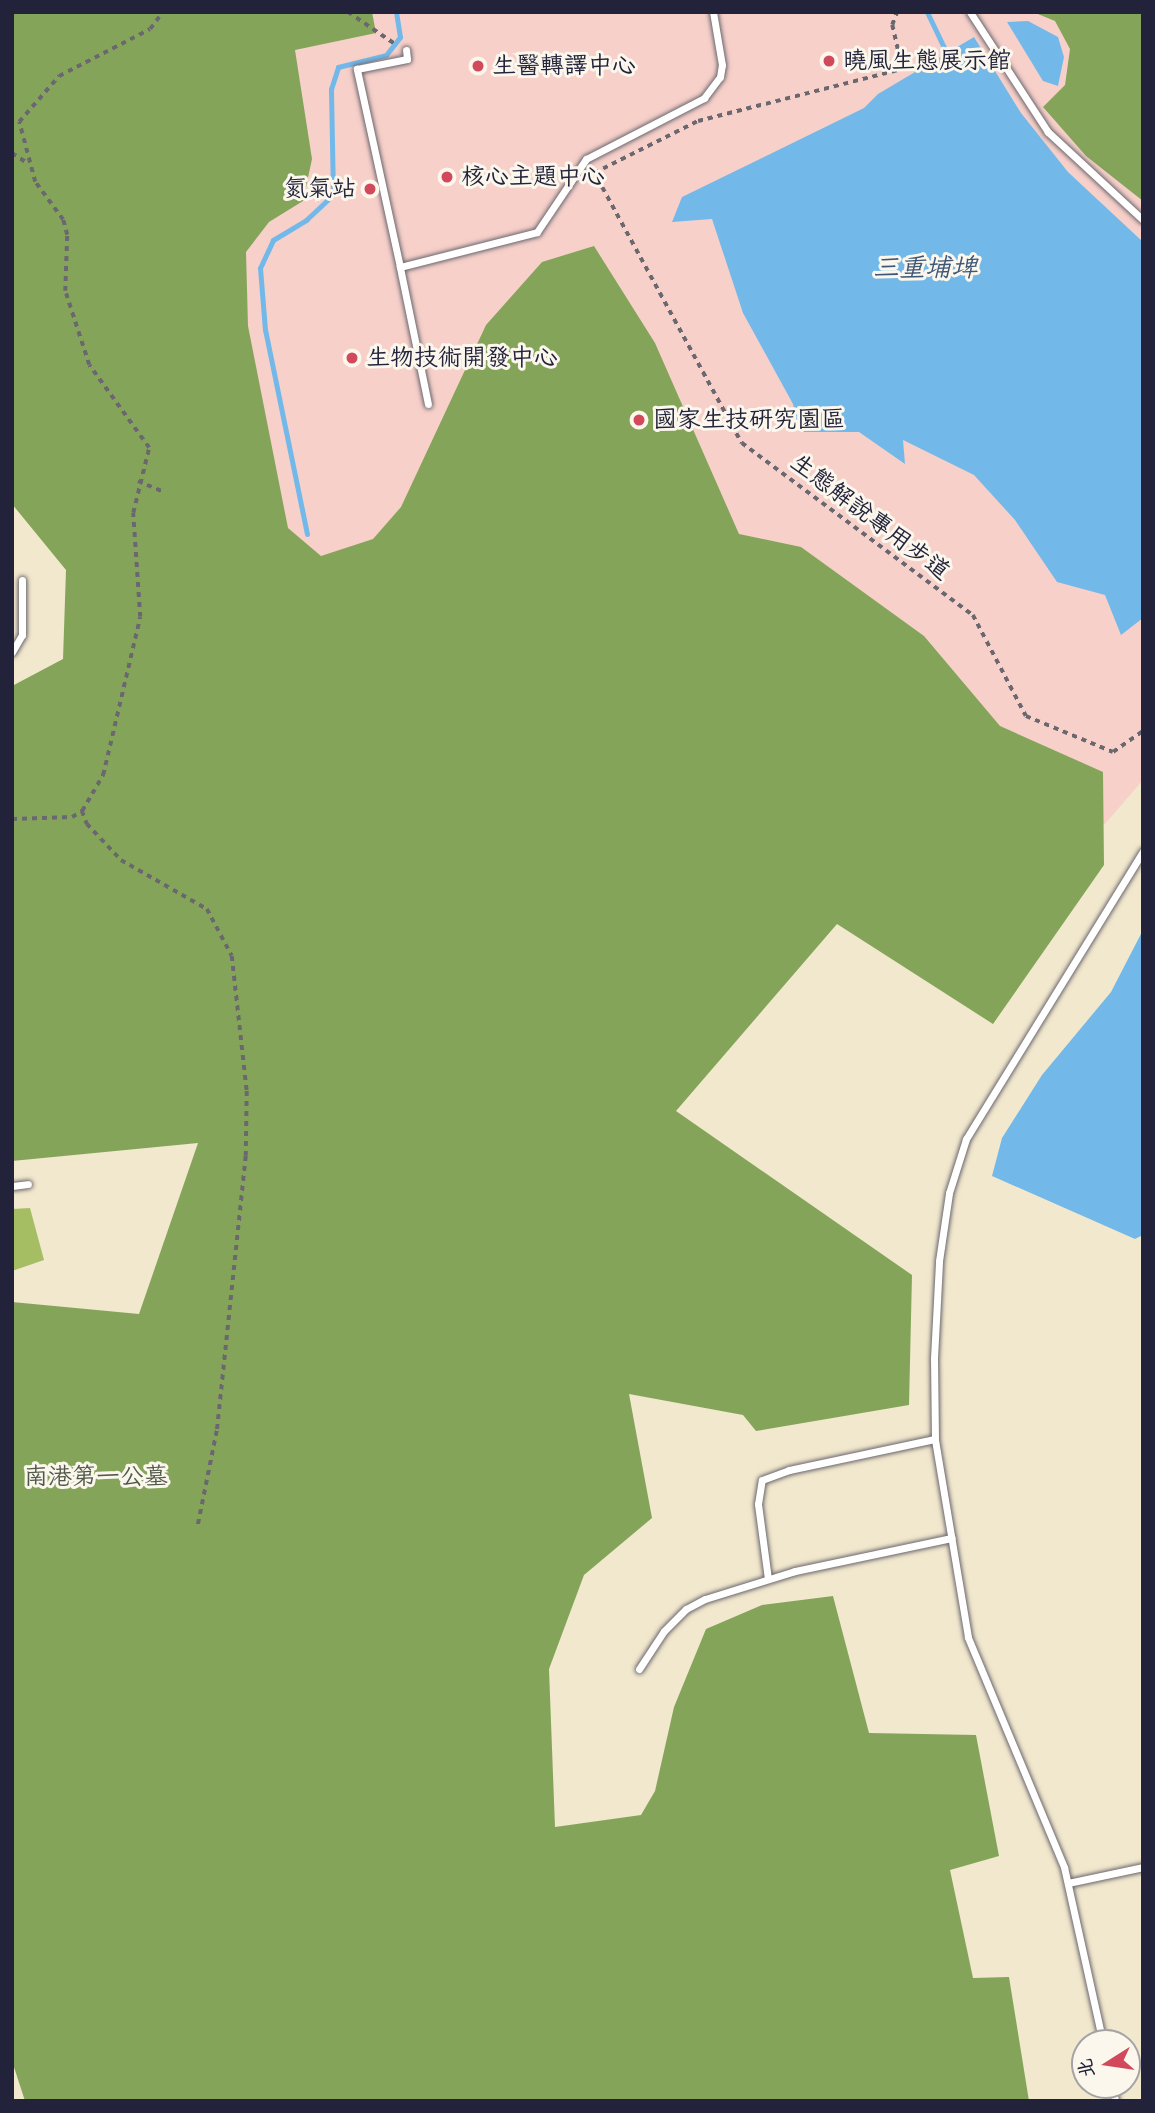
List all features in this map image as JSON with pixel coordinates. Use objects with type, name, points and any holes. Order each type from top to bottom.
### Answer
[{"type":"lane","points":[[400,267],[521,239],[537,232],[586,159],[713,90],[722,65],[713,12]]},
{"type":"lane","points":[[970,12],[1048,132],[1143,220]]},
{"type":"lane","points":[[406,50],[407,59],[357,69],[428,404]]},
{"type":"lane","points":[[12,652],[24,625],[22,580]]},
{"type":"lane","points":[[1100,2029],[1068,1883],[968,1637],[935,1439],[939,1261],[949,1193],[966,1139],[1143,851]]},
{"type":"lane","points":[[12,1186],[28,1184]]},
{"type":"lane","points":[[768,1579],[758,1504],[762,1480],[789,1470],[935,1439]]},
{"type":"lane","points":[[639,1669],[664,1631],[686,1609],[768,1579],[952,1538]]},
{"type":"lane","points":[[1068,1883],[1143,1867]]},
{"type":"path","points":[[12,819],[63,821],[82,811],[103,775],[133,656],[139,617],[133,533],[138,481],[149,462],[147,439],[109,398],[89,365],[65,290],[67,235],[63,220],[35,182],[28,164],[19,121],[59,76],[150,29],[163,12]]},
{"type":"path","points":[[348,12],[383,38]]},
{"type":"path","points":[[594,173],[698,121],[902,69],[892,25],[897,12]]},
{"type":"path","points":[[12,153],[28,164]]},
{"type":"path","name":"生態解說專用步道","points":[[586,159],[742,443],[973,615],[1026,716],[1112,752],[1143,731]]},
{"type":"path","points":[[138,481],[162,491]]},
{"type":"path","points":[[82,811],[87,824],[121,860],[206,909],[232,956],[247,1091],[246,1168],[217,1431],[198,1525]]},
{"type":"shaded area","name":"國家生技研究園區","points":[[12,12],[1143,12],[1143,780],[1105,824],[622,872],[449,981]]},
{"type":"green space","name":"南港第一公墓","points":[[12,12],[372,12],[376,33],[295,50],[312,159],[303,201],[269,222],[246,252],[248,326],[288,528],[321,556],[373,539],[401,507],[486,325],[542,262],[594,246],[655,343],[739,534],[801,547],[924,636],[1000,726],[1103,772],[1104,865],[993,1024],[837,924],[676,1111],[912,1275],[909,1405],[756,1431],[743,1415],[629,1394],[652,1518],[584,1575],[549,1669],[555,1827],[641,1815],[655,1791],[674,1707],[706,1629],[762,1605],[833,1596],[869,1733],[976,1735],[999,1856],[950,1870],[973,1978],[1009,1977],[1029,2101],[25,2101],[12,2061],[12,1302],[139,1314],[198,1143],[12,1161],[12,686],[63,659],[66,570],[12,504]]},
{"type":"green space","points":[[1033,12],[1143,12],[1143,201],[1086,156],[1043,107],[1065,85],[1070,49],[1055,21]]},
{"type":"green space","points":[[30,1208],[44,1260],[12,1271],[12,1209]]},
{"type":"water","points":[[1028,21],[1058,37],[1064,57],[1058,86],[1043,81],[1007,22]]},
{"type":"water","name":"三重埔埤","points":[[974,37],[1021,113],[1068,172],[1143,242],[1143,618],[1121,635],[1105,595],[1057,582],[1015,520],[974,475],[903,440],[905,464],[859,432],[799,432],[793,404],[743,313],[712,219],[672,222],[682,197],[864,108],[878,94]]},
{"type":"water","points":[[1143,930],[1143,1235],[1135,1239],[992,1176],[1002,1138],[1042,1075],[1111,992]]},
{"type":"waterway","points":[[307,534],[265,330],[260,268],[273,240],[306,220],[333,195],[331,89],[338,67],[386,55],[400,37],[396,12]]},
{"type":"waterway","points":[[927,12],[949,58]]},
{"type":"place","name":"曉風生態展示館","points":[[829,61]]},
{"type":"place","name":"生醫轉譯中心","points":[[478,66]]},
{"type":"place","name":"核心主題中心","points":[[447,177]]},
{"type":"place","name":"氮氣站","points":[[370,189]]},
{"type":"place","name":"生物技術開發中心","points":[[352,358]]},
{"type":"place","name":"國家生技研究園區","points":[[639,420]]}]
